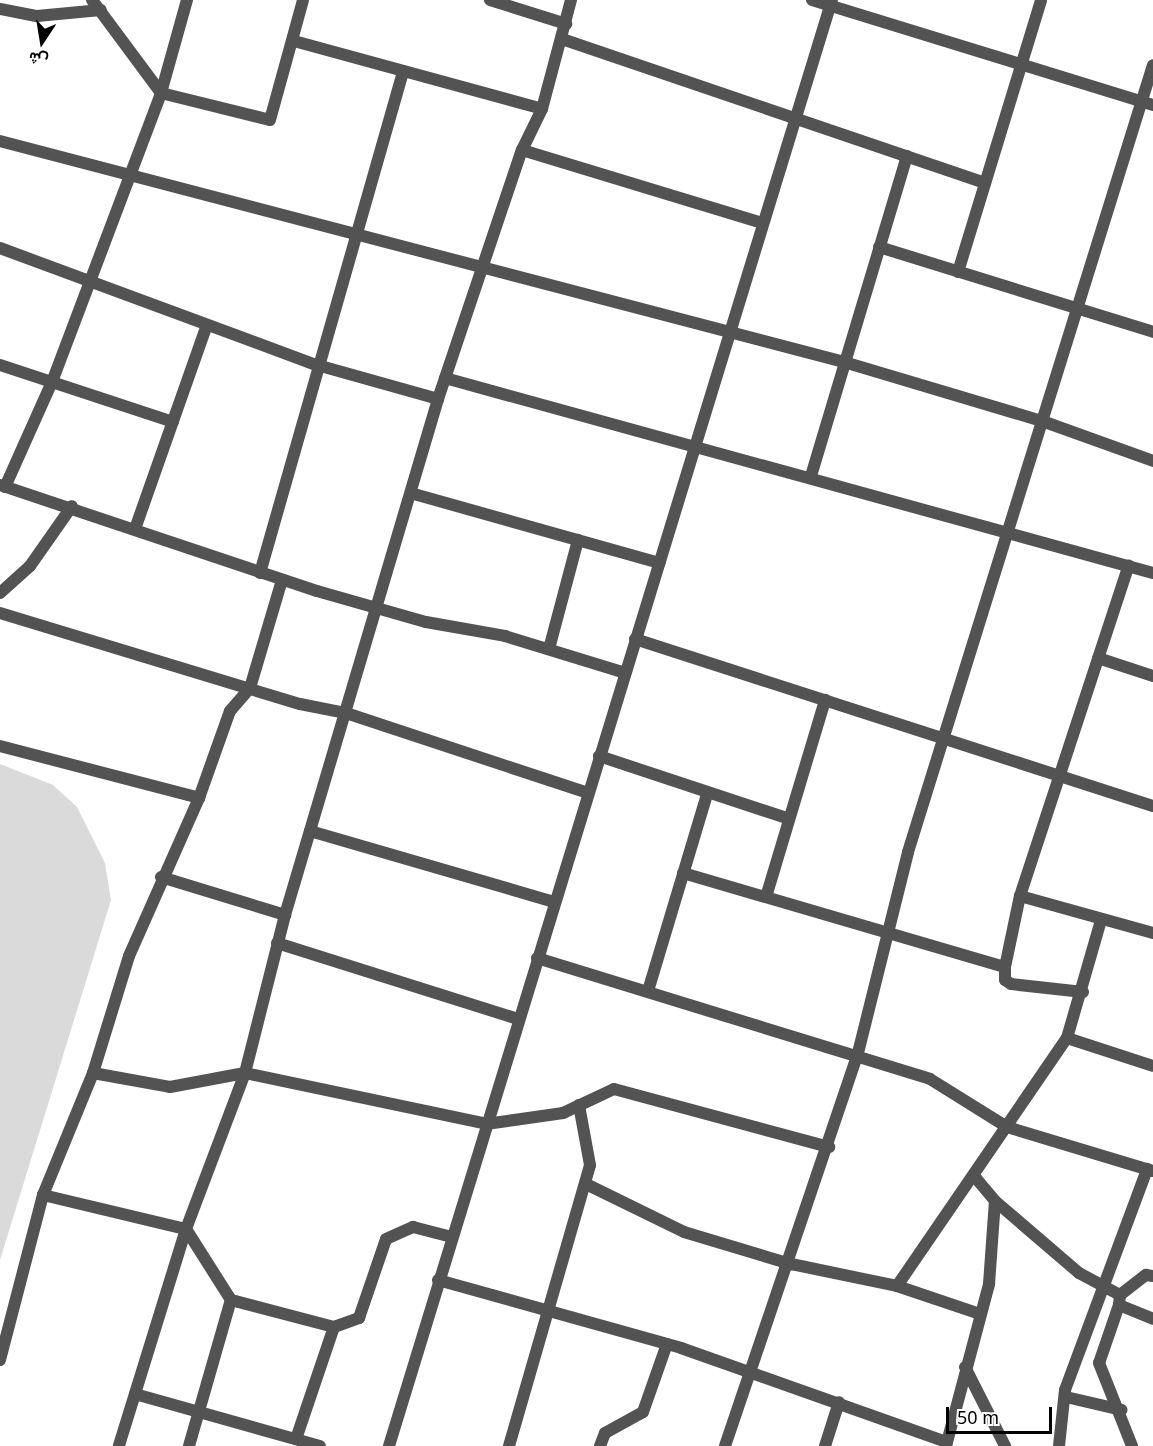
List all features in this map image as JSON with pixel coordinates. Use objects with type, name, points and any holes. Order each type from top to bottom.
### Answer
[{"type":"street","points":[[92,0],[161,93],[270,120],[294,41],[303,0]]},
{"type":"street","points":[[187,0],[161,93],[52,382],[3,486],[72,506],[282,580],[377,608],[549,649],[625,673]]},
{"type":"street","points":[[490,0],[566,24]]},
{"type":"street","points":[[119,1446],[186,1229],[245,1073],[285,915],[377,608],[414,494],[438,399],[522,150],[542,109],[571,0]]},
{"type":"street","points":[[812,0],[831,3],[1147,104]]},
{"type":"street","points":[[958,272],[1041,0]]},
{"type":"street","points":[[389,1446],[831,3]]},
{"type":"street","points":[[0,9],[43,16],[101,10]]},
{"type":"street","points":[[562,39],[985,183]]},
{"type":"street","points":[[294,41],[542,109]]},
{"type":"street","points":[[725,1446],[791,1264],[857,1057],[889,930],[944,739],[1077,309],[1147,104],[1153,65]]},
{"type":"street","points":[[260,573],[317,365],[403,72]]},
{"type":"street","points":[[0,141],[844,362],[1042,421],[1153,461]]},
{"type":"street","points":[[522,150],[763,223]]},
{"type":"street","points":[[811,476],[907,156]]},
{"type":"street","points":[[879,247],[1153,332]]},
{"type":"street","points":[[0,248],[91,278],[206,327],[317,365],[438,399]]},
{"type":"street","points":[[135,529],[206,327]]},
{"type":"street","points":[[0,365],[173,422]]},
{"type":"street","points":[[445,378],[1009,529],[1153,573]]},
{"type":"street","points":[[414,494],[659,563]]},
{"type":"street","points":[[0,593],[30,566],[72,506]]},
{"type":"street","points":[[549,649],[579,540]]},
{"type":"street","points":[[1083,993],[1011,984],[1005,980],[1005,967],[1020,896],[1129,565]]},
{"type":"street","points":[[0,1360],[43,1196],[93,1073],[129,956],[160,878],[199,798],[230,711],[250,688],[282,580]]},
{"type":"street","points":[[0,613],[250,688],[346,713],[588,793]]},
{"type":"street","points":[[635,639],[1153,806]]},
{"type":"street","points":[[1098,658],[1153,676]]},
{"type":"street","points":[[766,897],[825,700]]},
{"type":"street","points":[[0,746],[199,798]]},
{"type":"street","points":[[599,756],[707,794],[789,819]]},
{"type":"street","points":[[648,991],[707,794]]},
{"type":"street","points":[[310,831],[555,902]]},
{"type":"street","points":[[683,873],[889,930],[1005,967]]},
{"type":"street","points":[[160,878],[285,915]]},
{"type":"street","points":[[1020,896],[1153,933]]},
{"type":"street","points":[[897,1286],[975,1177],[1067,1038],[1083,993],[1101,920]]},
{"type":"street","points":[[277,943],[519,1020]]},
{"type":"street","points":[[537,958],[930,1079],[1007,1127],[1150,1170],[1106,1292],[1079,1355],[1066,1397],[1059,1446]]},
{"type":"street","points":[[1067,1038],[1153,1066]]},
{"type":"street","points":[[93,1073],[170,1087],[245,1073],[486,1124],[563,1113],[614,1089],[829,1147]]},
{"type":"street","points":[[510,1446],[551,1312],[590,1165],[579,1105]]},
{"type":"street","points":[[975,1177],[995,1201],[1106,1292],[1153,1319]]},
{"type":"street","points":[[586,1184],[684,1232],[791,1264],[897,1286],[980,1314]]},
{"type":"street","points":[[43,1196],[186,1229],[231,1300],[334,1327],[358,1318],[386,1239],[413,1227],[452,1237]]},
{"type":"street","points":[[438,1280],[668,1344],[839,1402],[946,1444],[994,1252],[995,1201]]},
{"type":"street","points":[[1099,1363],[1120,1300],[1146,1275],[1153,1276]]},
{"type":"street","points":[[189,1446],[231,1300]]},
{"type":"street","points":[[296,1439],[334,1327]]},
{"type":"street","points":[[600,1446],[605,1433],[643,1412],[668,1344]]},
{"type":"street","points":[[1079,1355],[1099,1363],[1122,1410],[1132,1446]]},
{"type":"street","points":[[965,1366],[1005,1446]]},
{"type":"street","points":[[135,1394],[199,1415],[320,1446]]},
{"type":"street","points":[[1066,1397],[1122,1410]]},
{"type":"street","points":[[825,1446],[839,1402]]},
{"type":"shaded area","points":[[0,764],[53,785],[77,807],[105,863],[111,900],[0,1260]]}]
